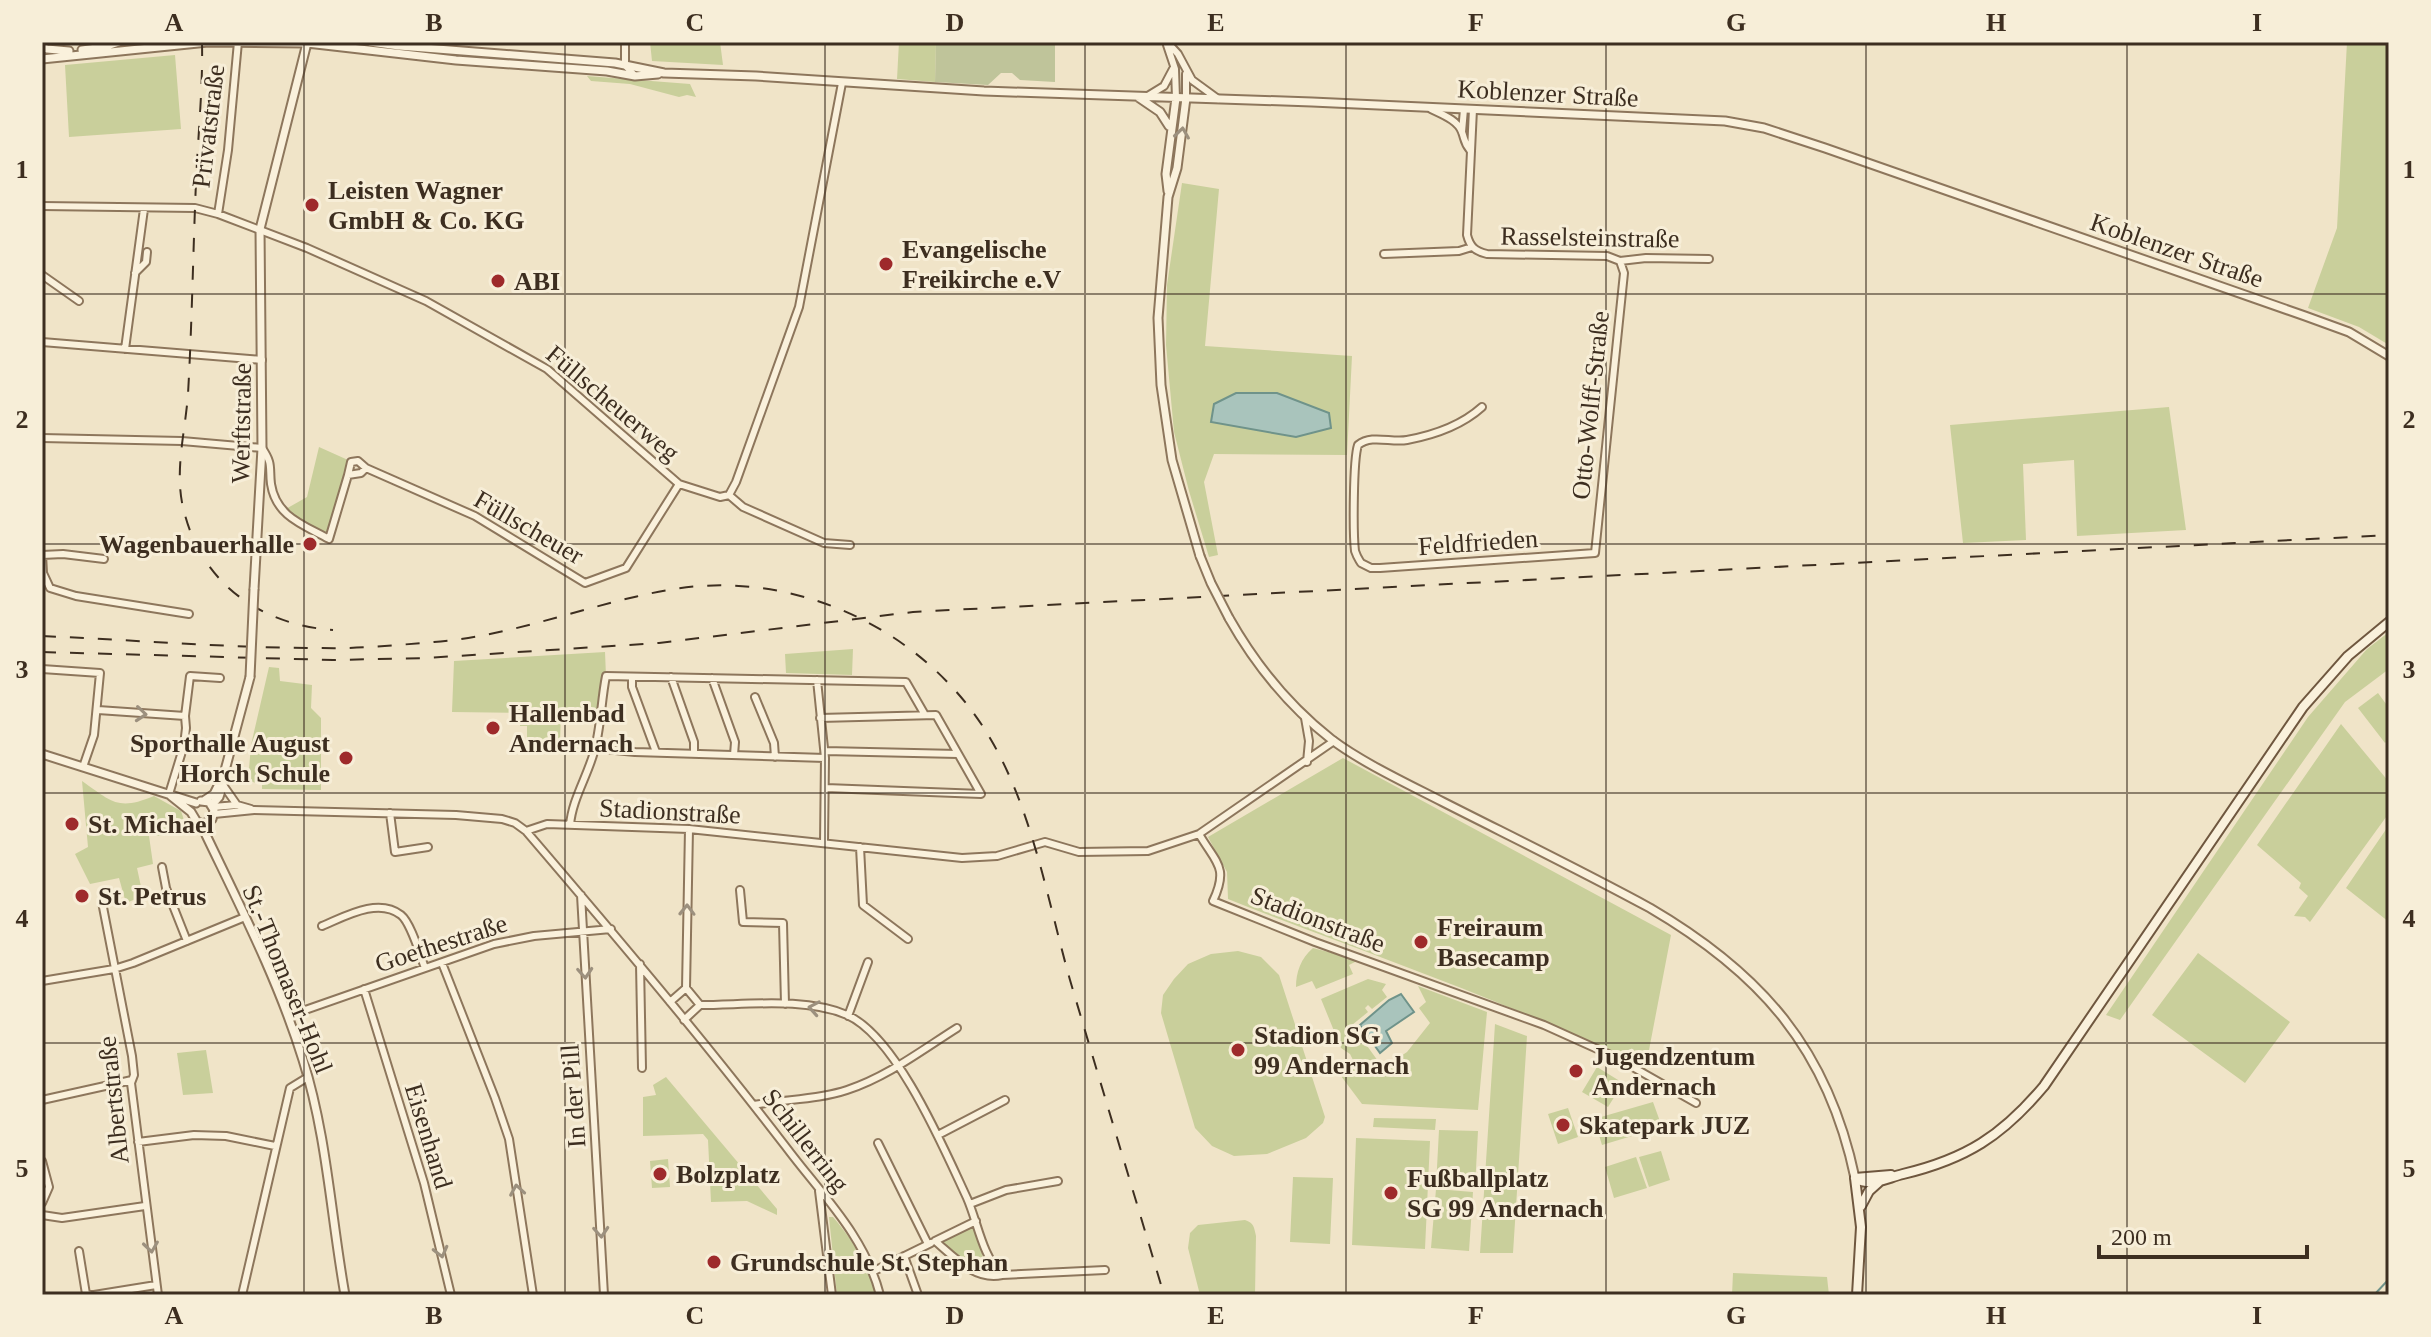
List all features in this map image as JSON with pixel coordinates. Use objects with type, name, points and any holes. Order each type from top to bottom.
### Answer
[{"type":"main road","points":[[1855,1178],[1865,1183],[1879,1182],[1958,1157],[1986,1142],[2024,1110],[2044,1086],[2303,707],[2348,656],[2389,622]]},
{"type":"main road","points":[[1855,1178],[1900,1175]]},
{"type":"main road","points":[[1855,1178],[1861,1243],[1857,1293]]},
{"type":"main road","points":[[1860,1211],[1865,1197],[1879,1182]]},
{"type":"street","name":"Koblenzer Straße","points":[[42,56],[119,42]]},
{"type":"street","name":"Privatstraße","points":[[218,214],[228,150],[238,42]]},
{"type":"street","name":"Koblenzer Straße","points":[[42,56],[202,43],[307,42],[456,60],[635,76],[664,73],[736,75],[1141,97],[1725,121],[1764,128],[2349,332],[2389,356]]},
{"type":"street","name":"Werftstraße","points":[[211,806],[224,774],[250,677],[262,448],[260,229],[307,42]]},
{"type":"street","name":"Koblenzer Straße","points":[[370,42],[625,65],[664,73]]},
{"type":"street","points":[[625,42],[625,65],[635,76]]},
{"type":"street","points":[[1166,42],[1177,80],[1166,174],[1168,197],[1158,318],[1161,385],[1172,460],[1200,556],[1229,618],[1253,658],[1305,717],[1334,741],[1402,781],[1650,908],[1689,931],[1734,965],[1775,1006],[1808,1053],[1834,1104],[1855,1178]]},
{"type":"street","points":[[1166,42],[1178,54],[1185,70],[1199,87],[1218,99]]},
{"type":"street","points":[[42,47],[69,51]]},
{"type":"street","points":[[611,72],[625,65]]},
{"type":"street","points":[[1171,130],[1159,111],[1141,97],[1164,86],[1174,65]]},
{"type":"street","points":[[1168,197],[1177,168],[1186,98],[1185,70]]},
{"type":"street","points":[[842,83],[799,307],[751,443],[729,495],[743,507],[824,543],[850,545]]},
{"type":"street","name":"Rasselsteinstraße","points":[[1428,107],[1453,121],[1462,132]]},
{"type":"street","name":"Rasselsteinstraße","points":[[1469,109],[1462,132],[1463,141],[1470,150]]},
{"type":"street","name":"Rasselsteinstraße","points":[[1469,109],[1467,235],[1472,247]]},
{"type":"street","name":"Füllscheuerweg","points":[[42,206],[195,208],[260,229],[380,279],[426,301],[547,369],[679,484],[720,497],[729,495]]},
{"type":"street","points":[[125,349],[144,209]]},
{"type":"street","name":"Rasselsteinstraße","points":[[1384,254],[1459,251],[1472,247],[1487,254],[1607,256],[1620,261],[1646,258],[1709,259]]},
{"type":"street","points":[[135,273],[146,262],[147,252]]},
{"type":"street","name":"Otto-Wolff-Straße","points":[[1595,553],[1624,273],[1620,261]]},
{"type":"street","points":[[42,275],[79,301]]},
{"type":"street","points":[[42,342],[262,360]]},
{"type":"street","name":"Feldfrieden","points":[[1482,407],[1469,419],[1428,434],[1399,441],[1370,440],[1358,445],[1355,470],[1357,558],[1371,568],[1595,553]]},
{"type":"street","points":[[42,438],[182,441],[262,448],[270,460],[271,483],[283,513],[329,539],[351,462],[355,460],[366,468],[361,473],[348,475]]},
{"type":"street","name":"Füllscheuer","points":[[366,468],[475,516],[585,583],[626,568],[679,484]]},
{"type":"street","points":[[104,559],[42,555],[43,573],[50,588],[76,596],[189,614]]},
{"type":"street","points":[[42,669],[100,673],[94,735],[83,767]]},
{"type":"street","points":[[170,791],[184,745],[190,676],[220,678]]},
{"type":"street","points":[[570,825],[571,809],[584,783],[595,748],[606,676],[906,682],[925,715]]},
{"type":"street","points":[[632,677],[632,687],[656,752]]},
{"type":"street","points":[[671,677],[694,742],[694,754]]},
{"type":"street","points":[[712,678],[735,742],[734,755]]},
{"type":"street","points":[[817,680],[825,755],[824,843]]},
{"type":"street","points":[[755,697],[774,743],[775,757]]},
{"type":"street","points":[[98,710],[185,716]]},
{"type":"street","points":[[820,718],[936,715],[981,794],[826,788]]},
{"type":"street","points":[[1305,717],[1309,741],[1307,762]]},
{"type":"street","name":"Stadionstraße","points":[[526,831],[547,824],[689,829],[962,858],[997,856],[1045,842],[1079,852],[1148,851],[1199,834],[1334,741]]},
{"type":"street","points":[[595,748],[775,757],[958,754]]},
{"type":"street","points":[[42,754],[211,806]]},
{"type":"street","points":[[170,791],[197,822],[204,824],[212,819],[211,806],[219,797],[224,774]]},
{"type":"street","points":[[223,785],[237,805]]},
{"type":"street","points":[[191,812],[196,803]]},
{"type":"street","name":"Schillerring","points":[[211,806],[237,805],[254,810]]},
{"type":"street","name":"Schillerring","points":[[211,806],[254,810],[447,814],[502,819],[526,831],[640,964],[858,1240],[874,1271],[880,1295]]},
{"type":"street","points":[[390,813],[395,852],[428,847]]},
{"type":"street","name":"St.-Thomaser-Hohl","points":[[204,824],[206,835],[288,1016],[308,1077],[321,1134],[345,1295]]},
{"type":"street","points":[[689,829],[686,988],[700,1005]]},
{"type":"street","name":"Stadionstraße","points":[[1199,834],[1221,871],[1221,884],[1213,901],[1315,942],[1544,1025],[1615,1057],[1696,1103]]},
{"type":"street","points":[[860,847],[863,905],[908,939]]},
{"type":"street","points":[[162,867],[166,888],[187,941]]},
{"type":"street","points":[[740,890],[743,922],[783,923],[785,1004]]},
{"type":"street","name":"In der Pill","points":[[581,895],[604,1295]]},
{"type":"street","name":"Albertstraße","points":[[102,902],[132,1056],[138,1142],[158,1295]]},
{"type":"street","points":[[322,926],[378,907],[400,914],[406,921],[425,968]]},
{"type":"street","points":[[42,981],[114,969],[245,917]]},
{"type":"street","name":"Goethestraße","points":[[288,1016],[494,944],[534,936],[611,929]]},
{"type":"street","points":[[848,1016],[868,962]]},
{"type":"street","points":[[442,963],[509,1139],[533,1295]]},
{"type":"street","points":[[640,964],[642,1068]]},
{"type":"street","points":[[670,1002],[686,988]]},
{"type":"street","name":"Eisenhand","points":[[364,989],[424,1183],[451,1295]]},
{"type":"street","points":[[684,1020],[700,1005],[785,1004],[817,1007],[848,1016],[884,1044],[938,1135],[970,1204],[991,1265],[1002,1275]]},
{"type":"street","points":[[754,1105],[822,1097],[849,1090],[898,1065],[957,1028]]},
{"type":"street","points":[[242,1295],[290,1088],[308,1077]]},
{"type":"street","points":[[42,1100],[132,1080]]},
{"type":"street","points":[[938,1135],[1005,1100]]},
{"type":"street","points":[[138,1142],[194,1135],[226,1136],[275,1146]]},
{"type":"street","points":[[878,1143],[931,1243],[974,1272],[990,1278],[1105,1270]]},
{"type":"street","points":[[42,1161],[49,1187],[42,1203]]},
{"type":"street","points":[[970,1204],[1006,1190],[1058,1181]]},
{"type":"street","points":[[819,1190],[832,1295]]},
{"type":"street","points":[[42,1215],[62,1218],[145,1206]]},
{"type":"street","points":[[874,1271],[976,1221]]},
{"type":"street","points":[[79,1251],[86,1294],[156,1285]]},
{"type":"street","points":[[904,1256],[918,1295]]},
{"type":"green space","points":[[650,42],[720,42],[723,65],[652,61]]},
{"type":"green space","points":[[899,42],[936,42],[935,82],[897,79]]},
{"type":"green space","points":[[936,42],[1055,42],[1055,82],[1020,80],[1012,73],[1001,73],[988,85],[935,82]]},
{"type":"green space","points":[[2347,42],[2389,42],[2389,345],[2359,327],[2308,308],[2337,228]]},
{"type":"green space","points":[[175,55],[181,129],[69,137],[65,65]]},
{"type":"green space","points":[[587,76],[690,84],[696,97],[679,97],[630,84],[591,81]]},
{"type":"green space","points":[[1182,183],[1219,189],[1205,346],[1352,356],[1347,455],[1214,454],[1204,482],[1218,555],[1209,557],[1174,432],[1166,345],[1167,285]],"holes":[[[1236,393],[1277,393],[1331,428],[1296,437],[1212,422],[1214,404]]]},
{"type":"green space","points":[[2169,407],[2186,530],[2077,536],[2074,460],[2023,464],[2026,540],[1963,543],[1950,425]]},
{"type":"green space","points":[[319,447],[348,460],[328,536],[284,510],[307,497]]},
{"type":"green space","points":[[2389,632],[2389,669],[2345,702],[2120,1020],[2106,1015],[2308,717],[2367,649]]},
{"type":"green space","points":[[853,649],[852,675],[786,673],[785,654]]},
{"type":"green space","points":[[605,652],[606,676],[600,711],[561,711],[558,747],[527,746],[527,726],[520,726],[520,713],[452,712],[454,661]]},
{"type":"green space","points":[[269,667],[279,668],[280,681],[312,685],[311,708],[321,718],[321,790],[262,789],[262,784],[248,781],[251,745]]},
{"type":"green space","points":[[2378,693],[2389,708],[2389,739],[2385,743],[2358,708]]},
{"type":"green space","points":[[2341,724],[2389,782],[2389,813],[2310,922],[2305,917],[2294,916],[2308,896],[2299,888],[2301,883],[2257,845]]},
{"type":"green space","points":[[1343,758],[1671,935],[1645,1071],[1492,1000],[1228,899],[1227,872],[1208,837]]},
{"type":"green space","points":[[82,781],[116,802],[132,803],[154,796],[181,811],[189,835],[149,836],[153,864],[137,868],[143,896],[126,903],[119,878],[90,884],[75,854],[88,847]]},
{"type":"green space","points":[[2389,825],[2389,922],[2346,888]]},
{"type":"green space","points":[[1313,948],[1359,960],[1349,965],[1353,974],[1316,989],[1312,981],[1296,987],[1300,966]]},
{"type":"green space","name":"Stadion SG 99 Andernach","points":[[1238,951],[1261,957],[1279,975],[1325,1117],[1323,1123],[1306,1138],[1267,1154],[1234,1156],[1212,1146],[1195,1128],[1161,1013],[1163,995],[1188,964],[1211,954]]},
{"type":"green space","points":[[2198,953],[2290,1022],[2245,1083],[2152,1015]]},
{"type":"green space","points":[[1368,979],[1386,984],[1382,990],[1387,997],[1372,1009],[1368,1005],[1365,1008],[1368,1012],[1352,1025],[1383,1068],[1407,1052],[1430,1023],[1419,1008],[1426,1002],[1418,986],[1487,1012],[1478,1110],[1362,1104],[1341,1076],[1355,1064],[1350,1054],[1341,1048],[1321,999]]},
{"type":"green space","points":[[1495,1024],[1527,1036],[1513,1253],[1480,1253]]},
{"type":"green space","points":[[206,1050],[213,1093],[183,1095],[177,1053]]},
{"type":"green space","points":[[1597,1067],[1623,1083],[1608,1107],[1582,1092]]},
{"type":"green space","points":[[666,1077],[777,1209],[777,1215],[747,1201],[711,1202],[708,1140],[703,1134],[643,1136],[643,1097],[656,1095],[653,1085]]},
{"type":"green space","points":[[1653,1102],[1662,1127],[1602,1145],[1594,1119]]},
{"type":"green space","name":"Skatepark JUZ","points":[[1568,1108],[1578,1137],[1558,1144],[1548,1114]]},
{"type":"green space","points":[[1374,1118],[1436,1119],[1435,1130],[1373,1127]]},
{"type":"green space","points":[[1439,1130],[1478,1131],[1475,1188],[1436,1186]]},
{"type":"green space","name":"Fußballplatz SG 99 Andernach","points":[[1356,1138],[1430,1141],[1425,1249],[1352,1245]]},
{"type":"green space","points":[[1661,1151],[1670,1180],[1649,1187],[1639,1157]]},
{"type":"green space","points":[[1636,1157],[1647,1188],[1614,1198],[1605,1167]]},
{"type":"green space","name":"Bolzplatz","points":[[668,1159],[670,1187],[652,1188],[650,1161]]},
{"type":"green space","name":"Fußballplatz SG 99 Andernach","points":[[1293,1177],[1333,1178],[1330,1244],[1290,1242]]},
{"type":"green space","points":[[1436,1189],[1473,1192],[1469,1251],[1431,1248]]},
{"type":"green space","points":[[829,1217],[833,1217],[854,1244],[876,1295],[837,1295]]},
{"type":"green space","points":[[1245,1220],[1253,1226],[1256,1236],[1255,1295],[1200,1295],[1188,1248],[1190,1233],[1198,1225]]},
{"type":"green space","points":[[973,1226],[988,1272],[975,1268],[941,1242]]},
{"type":"green space","points":[[1733,1273],[1827,1277],[1829,1295],[1732,1295]]},
{"type":"water","points":[[1236,393],[1277,393],[1329,413],[1331,428],[1296,437],[1211,422],[1214,404]]},
{"type":"water","points":[[1401,994],[1414,1012],[1386,1031],[1392,1043],[1380,1053],[1360,1025],[1389,1000]]},
{"type":"waterway","points":[[2374,1295],[2389,1279]]},
{"type":"railway","points":[[202,42],[188,394],[180,470],[185,515],[206,562],[221,581],[240,597],[283,620],[333,630]]},
{"type":"railway","points":[[42,652],[333,660],[426,658],[659,643],[913,612],[2389,535]]},
{"type":"railway","points":[[42,636],[287,648],[392,645],[464,639],[639,596],[716,585],[764,588],[811,599],[855,616],[897,640],[934,669],[967,705],[994,745],[1020,801],[1164,1295]]},
{"type":"place","name":"Leisten Wagner GmbH & Co. KG","points":[[312,205]]},
{"type":"place","name":"Evangelische Freikirche e.V","points":[[886,264]]},
{"type":"place","name":"ABI","points":[[498,281]]},
{"type":"place","name":"Wagenbauerhalle","points":[[310,544]]},
{"type":"place","name":"Hallenbad Andernach","points":[[493,728]]},
{"type":"place","name":"Sporthalle August Horch Schule","points":[[346,758]]},
{"type":"place","name":"St. Michael","points":[[72,824]]},
{"type":"place","name":"St. Petrus","points":[[82,896]]},
{"type":"place","name":"Freiraum Basecamp","points":[[1421,942]]},
{"type":"place","name":"Stadion SG 99 Andernach","points":[[1238,1050]]},
{"type":"place","name":"Jugendzentum Andernach","points":[[1576,1071]]},
{"type":"place","name":"Skatepark JUZ","points":[[1563,1125]]},
{"type":"place","name":"Bolzplatz","points":[[660,1174]]},
{"type":"place","name":"Fußballplatz SG 99 Andernach","points":[[1391,1193]]},
{"type":"place","name":"Grundschule St. Stephan","points":[[714,1262]]}]
